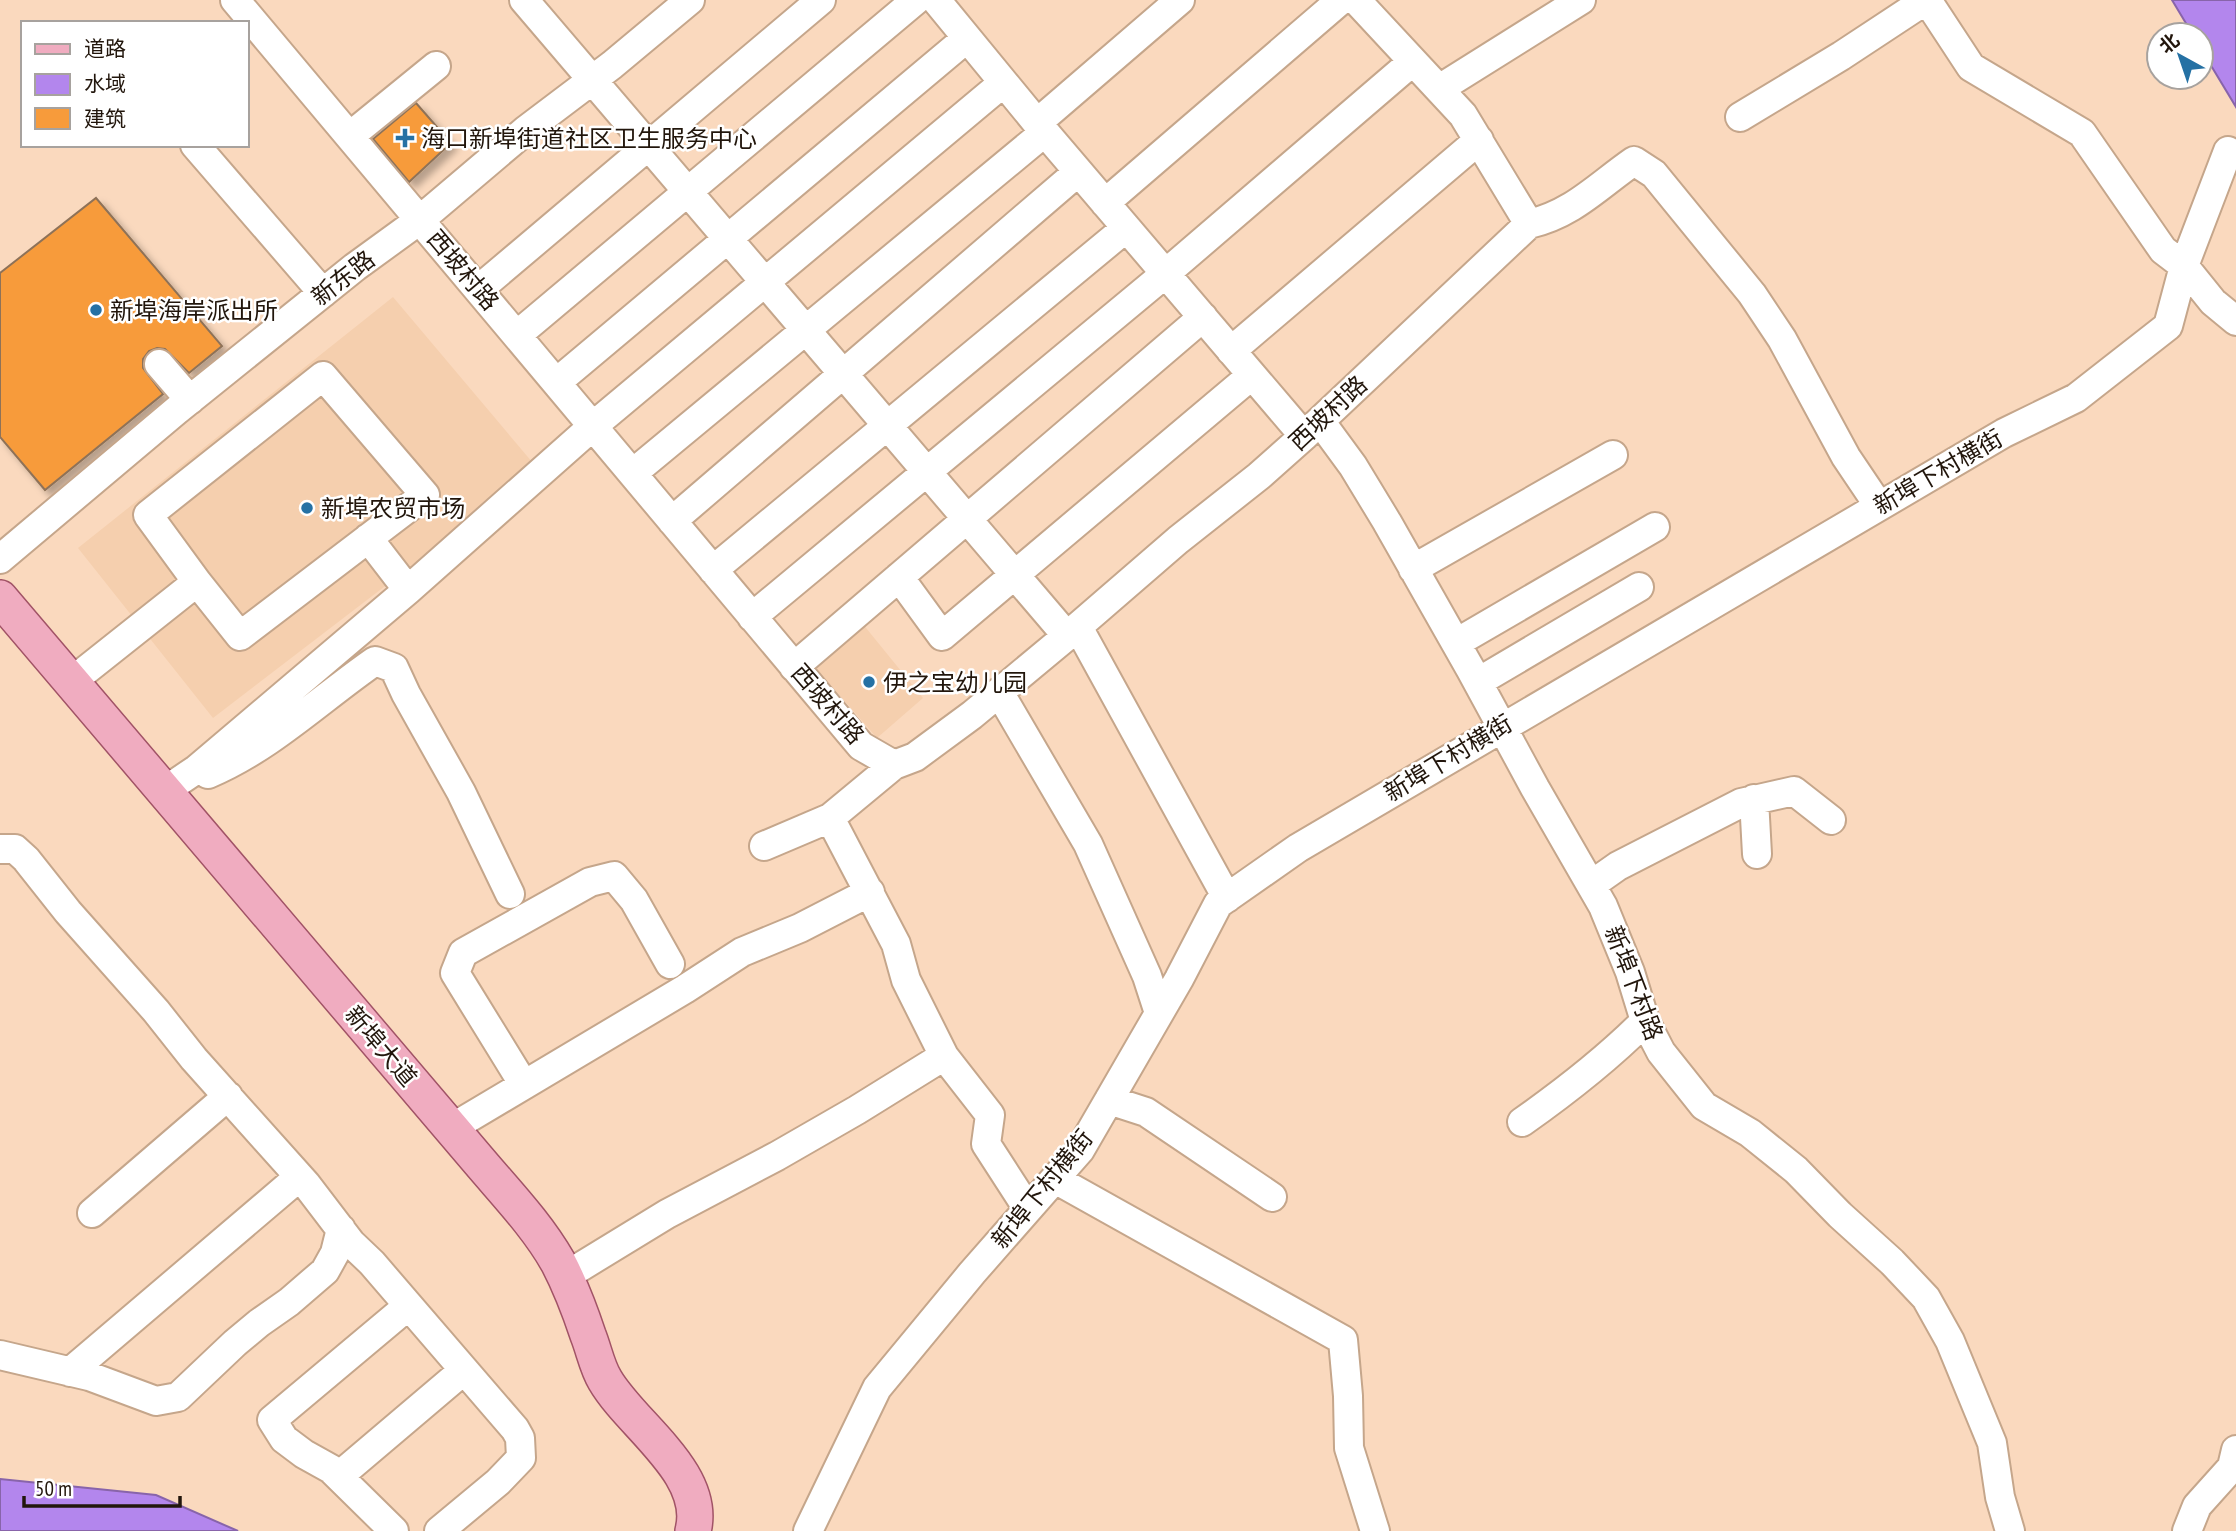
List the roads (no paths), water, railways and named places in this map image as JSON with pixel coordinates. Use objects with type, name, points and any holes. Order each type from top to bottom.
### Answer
[{"type":"main road","name":"新埠大道","points":[[0,598],[528,1218],[564,1277],[606,1381],[667,1455],[691,1492],[695,1516],[693,1531]]},
{"type":"street","name":"西坡村路","points":[[235,0],[861,746],[894,765],[915,757],[999,692],[1312,429],[1529,224]]},
{"type":"street","points":[[524,0],[1015,575],[1072,632],[1227,898]]},
{"type":"street","name":"新东路","points":[[0,559],[190,400],[323,293],[421,219],[526,130],[593,80],[690,0]]},
{"type":"street","points":[[479,289],[821,0]]},
{"type":"street","points":[[517,335],[916,0]]},
{"type":"street","name":"新埠下村路","points":[[936,0],[1003,83],[1252,375],[1353,466],[1456,643],[1603,906],[1630,972],[1645,1020],[1661,1052],[1704,1105],[1750,1133],[1796,1170],[1926,1298],[1950,1340],[1992,1443],[2000,1497],[2010,1531]]},
{"type":"street","points":[[633,473],[806,330],[1041,128],[1180,0]]},
{"type":"street","points":[[1105,203],[1341,0]]},
{"type":"street","points":[[1356,0],[1463,115],[1529,224],[1550,219],[1585,199],[1634,161],[1654,174],[1752,294],[1782,339],[1846,457],[1879,506]]},
{"type":"street","points":[[1740,117],[1926,0],[1971,66],[2082,133],[2163,250],[2184,266],[2213,302],[2236,321]]},
{"type":"street","points":[[1439,89],[1562,5]]},
{"type":"street","points":[[556,382],[967,38]]},
{"type":"street","points":[[752,617],[1165,274],[1412,62]]},
{"type":"street","points":[[350,136],[436,66]]},
{"type":"street","points":[[163,792],[197,769],[408,590],[593,426],[1003,83]]},
{"type":"street","points":[[1231,351],[1479,141]]},
{"type":"street","points":[[196,147],[323,293]]},
{"type":"street","name":"新埠下村横街","points":[[808,1531],[877,1388],[972,1273],[1080,1150],[1219,904],[1297,848],[2004,433],[2076,398],[2168,326],[2184,266],[2228,151]]},
{"type":"street","points":[[672,521],[1078,172]]},
{"type":"street","points":[[713,570],[1126,228]]},
{"type":"street","points":[[794,667],[1203,317]]},
{"type":"street","points":[[159,364],[190,400]]},
{"type":"street","points":[[898,577],[942,636],[1252,375]]},
{"type":"street","points":[[323,376],[425,495],[240,636],[197,582],[148,515],[323,376]]},
{"type":"street","points":[[1413,569],[1613,455]]},
{"type":"street","points":[[1456,643],[1655,527]]},
{"type":"street","points":[[369,538],[408,590]]},
{"type":"street","points":[[71,682],[197,582]]},
{"type":"street","points":[[1478,682],[1639,587]]},
{"type":"street","points":[[163,792],[224,767],[271,738],[335,688],[375,661],[394,668],[461,792],[510,894]]},
{"type":"street","points":[[999,692],[1088,844],[1147,976],[1159,1013]]},
{"type":"street","points":[[764,846],[830,818],[894,765]]},
{"type":"street","points":[[1591,885],[1618,866],[1741,803],[1754,799],[1794,791],[1831,820]]},
{"type":"street","points":[[1754,799],[1757,853]]},
{"type":"street","points":[[830,818],[895,944],[906,980],[944,1056],[990,1115],[986,1144],[1028,1209]]},
{"type":"street","points":[[0,849],[15,849],[26,859],[194,1059],[299,1177],[351,1243],[372,1263],[515,1429],[520,1438],[521,1458],[513,1469],[439,1531]]},
{"type":"street","points":[[524,1085],[455,973],[463,953],[590,882],[614,876],[634,900],[670,964]]},
{"type":"street","points":[[450,1129],[742,953],[800,928],[870,892]]},
{"type":"street","points":[[1522,1122],[1572,1087],[1615,1051],[1645,1020]]},
{"type":"street","points":[[564,1277],[667,1214],[857,1110],[944,1056]]},
{"type":"street","points":[[92,1213],[228,1096]]},
{"type":"street","points":[[1109,1100],[1146,1112],[1272,1197]]},
{"type":"street","points":[[70,1372],[299,1177]]},
{"type":"street","points":[[1055,1179],[1343,1340],[1349,1396],[1349,1448],[1375,1531]]},
{"type":"street","points":[[0,1355],[89,1376],[156,1401],[178,1397],[259,1322],[289,1303],[325,1271],[335,1253],[341,1229]]},
{"type":"street","points":[[394,1531],[339,1476],[284,1439],[272,1420],[408,1306]]},
{"type":"street","points":[[339,1476],[464,1370]]},
{"type":"street","points":[[2187,1531],[2197,1506],[2232,1467],[2236,1450]]},
{"type":"water","points":[[2172,0],[2236,0],[2236,107],[2215,72],[2215,21],[2185,21]]},
{"type":"water","points":[[0,1479],[156,1495],[238,1531],[0,1531]]},
{"type":"place","name":"海口新埠街道社区卫生服务中心","points":[[405,138]]},
{"type":"place","name":"新埠海岸派出所","points":[[96,310]]},
{"type":"place","name":"新埠农贸市场","points":[[307,508]]},
{"type":"place","name":"伊之宝幼儿园","points":[[869,682]]}]
